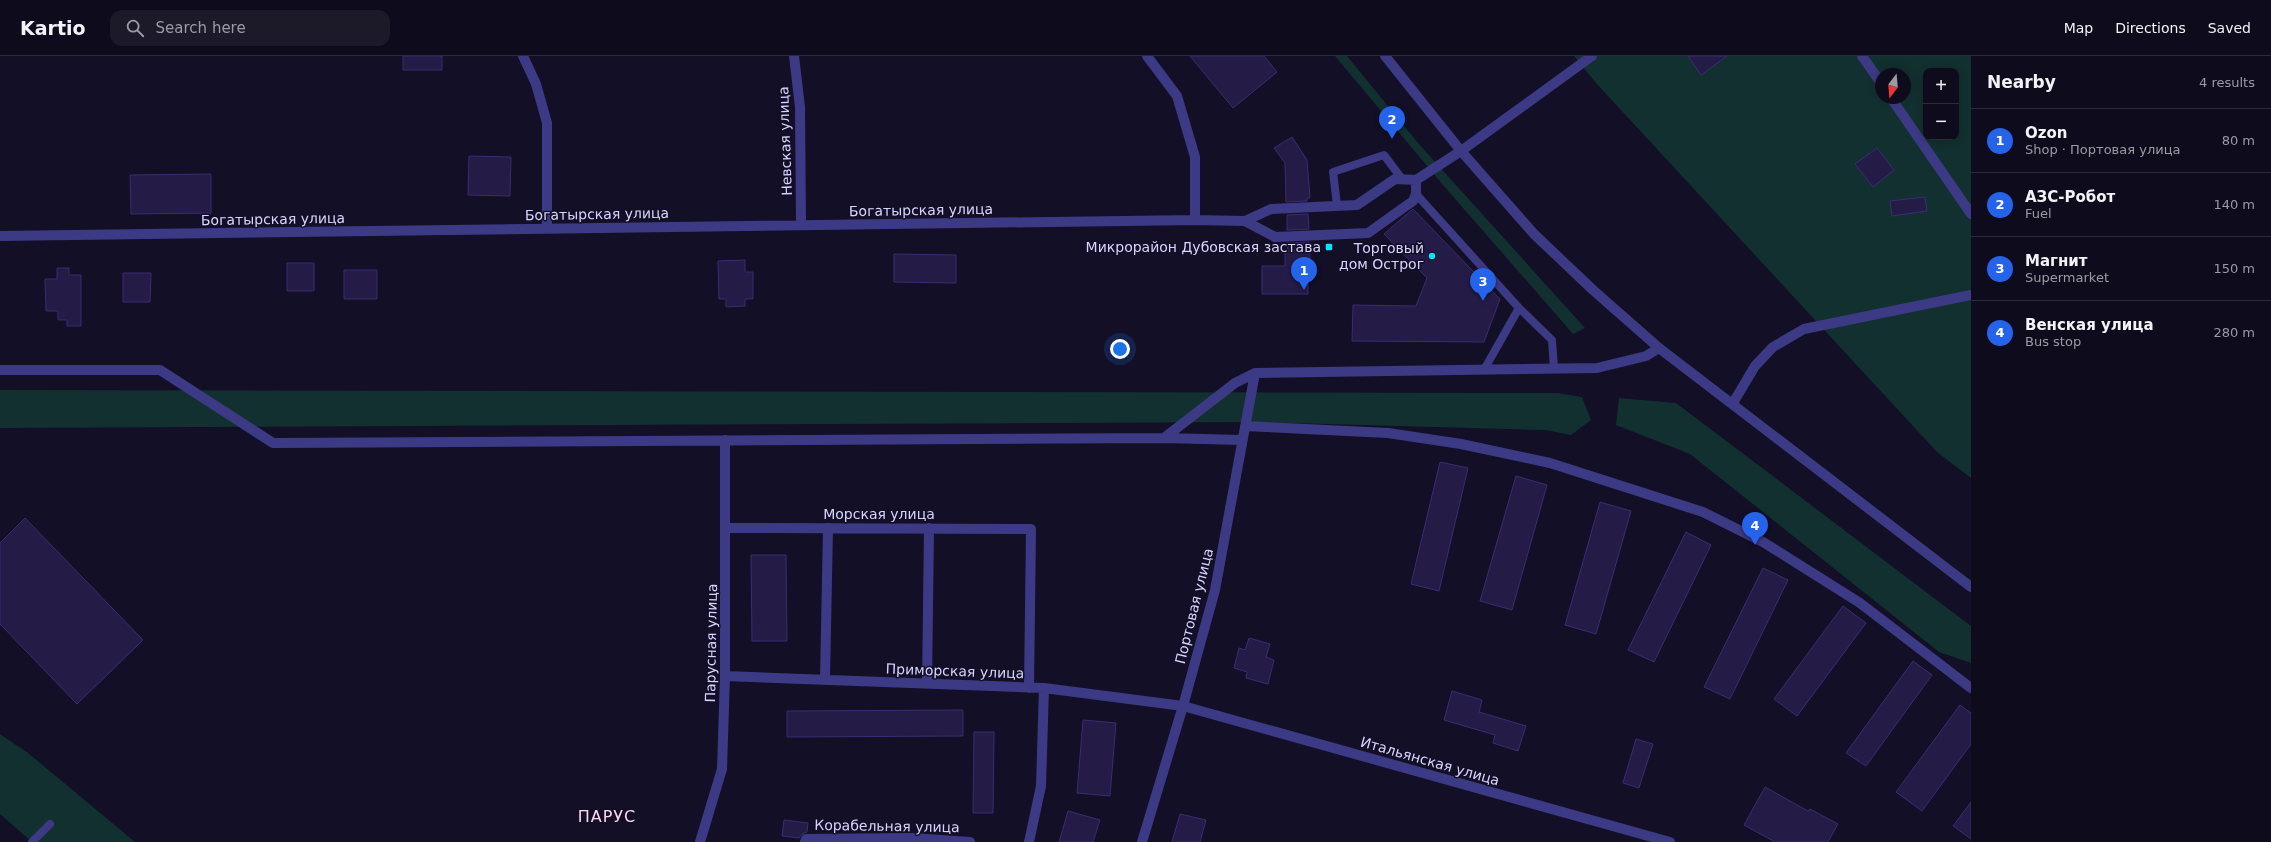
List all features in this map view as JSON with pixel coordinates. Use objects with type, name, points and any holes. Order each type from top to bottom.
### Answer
[{"type":"street","points":[[523,56],[536,84],[547,123],[547,229]]},
{"type":"street","name":"Невская улица","points":[[794,56],[800,107],[801,225]]},
{"type":"street","points":[[1147,56],[1177,96],[1195,157],[1195,220]]},
{"type":"street","points":[[1385,56],[1461,151],[1534,234],[1593,290],[1659,348],[1733,403],[1971,587]]},
{"type":"street","points":[[1245,221],[1271,209],[1357,204],[1395,179],[1416,180],[1461,151],[1592,56]]},
{"type":"street","points":[[1862,56],[1875,74]]},
{"type":"street","points":[[1895,104],[1971,214]]},
{"type":"street","points":[[1245,221],[1275,237],[1368,234],[1413,201],[1416,194],[1416,180]]},
{"type":"street","name":"Богатырская улица","points":[[0,236],[1195,220],[1245,221]]},
{"type":"street","points":[[1733,403],[1755,366],[1774,347],[1804,329],[1971,295]]},
{"type":"street","points":[[1164,438],[1235,383],[1255,372],[1485,368],[1597,368],[1646,356],[1659,348]]},
{"type":"street","points":[[0,370],[160,370],[273,443],[1164,438],[1242,440]]},
{"type":"street","name":"Портовая улица","points":[[1142,842],[1183,706],[1215,590],[1255,372]]},
{"type":"street","points":[[1245,426],[1388,432],[1461,444],[1550,463],[1703,512],[1763,542],[1860,603],[1971,688]]},
{"type":"street","name":"Парусная улица","points":[[700,842],[722,770],[725,676],[725,440]]},
{"type":"street","name":"Морская улица","points":[[726,528],[1031,529],[1029,688]]},
{"type":"street","points":[[825,680],[828,528]]},
{"type":"street","points":[[927,684],[930,528]]},
{"type":"street","name":"Приморская улица","points":[[725,676],[1044,688],[1183,706]]},
{"type":"street","points":[[1028,842],[1041,786],[1044,688]]},
{"type":"street","name":"Итальянская улица","points":[[1183,706],[1670,842]]},
{"type":"street","name":"Корабельная улица","points":[[805,842],[806,839],[970,842]]},
{"type":"lane","points":[[1337,206],[1333,172],[1384,155],[1402,180]]},
{"type":"lane","points":[[1416,194],[1518,308],[1552,340],[1554,368]]},
{"type":"lane","points":[[1485,368],[1518,308]]},
{"type":"lane","points":[[32,842],[50,824]]},
{"type":"green space","points":[[1335,56],[1347,56],[1419,144],[1585,328],[1573,334],[1443,185]]},
{"type":"green space","points":[[1574,56],[1971,56],[1971,478],[1937,452],[1596,83]]},
{"type":"green space","points":[[0,390],[1558,393],[1582,397],[1591,420],[1571,435],[1545,430],[1256,422],[0,428]]},
{"type":"green space","points":[[1619,398],[1676,403],[1971,626],[1971,663],[1939,652],[1690,454],[1616,425]]},
{"type":"green space","points":[[0,734],[28,753],[135,842],[32,842],[0,814]]},
{"type":"building","points":[[403,56],[442,56],[442,70],[403,70]]},
{"type":"building","points":[[1190,56],[1264,56],[1277,72],[1233,108]]},
{"type":"building","points":[[1688,56],[1727,56],[1701,75]]},
{"type":"building","points":[[1292,137],[1307,160],[1310,198],[1307,198],[1307,201],[1286,202],[1285,163],[1274,148]]},
{"type":"building","points":[[1877,148],[1894,170],[1873,187],[1855,164]]},
{"type":"building","points":[[469,156],[511,157],[510,196],[468,195]]},
{"type":"building","points":[[211,174],[211,213],[131,214],[130,175]]},
{"type":"building","points":[[1925,197],[1927,211],[1892,216],[1890,201]]},
{"type":"building","name":"Торговый дом Острог","points":[[1413,209],[1500,299],[1484,342],[1352,341],[1353,305],[1416,306],[1427,278],[1384,234]]},
{"type":"building","points":[[1308,214],[1309,229],[1287,230],[1287,215]]},
{"type":"building","points":[[1309,242],[1311,273],[1308,273],[1308,294],[1262,294],[1262,266],[1285,266],[1285,251],[1288,251],[1287,243]]},
{"type":"building","points":[[894,254],[956,255],[956,283],[894,282]]},
{"type":"building","points":[[745,260],[745,272],[753,272],[753,299],[745,299],[745,306],[726,307],[726,299],[719,299],[718,261]]},
{"type":"building","points":[[287,263],[314,263],[314,291],[287,291]]},
{"type":"building","points":[[57,268],[69,268],[69,275],[81,275],[81,326],[67,326],[67,320],[58,320],[58,311],[46,311],[45,279],[57,279]]},
{"type":"building","points":[[344,270],[377,270],[377,299],[344,299]]},
{"type":"building","points":[[123,273],[151,273],[150,302],[123,302]]},
{"type":"building","points":[[1440,462],[1468,468],[1439,591],[1411,584]]},
{"type":"building","points":[[1516,476],[1547,485],[1512,610],[1480,601]]},
{"type":"building","points":[[1600,502],[1631,511],[1596,634],[1565,625]]},
{"type":"building","points":[[25,518],[143,640],[77,704],[0,624],[0,543]]},
{"type":"building","points":[[1686,532],[1711,545],[1654,662],[1628,650]]},
{"type":"building","points":[[751,555],[786,555],[787,641],[752,641]]},
{"type":"building","points":[[1763,568],[1788,580],[1730,699],[1704,687]]},
{"type":"building","points":[[1843,606],[1866,623],[1797,716],[1774,699]]},
{"type":"building","points":[[1249,638],[1270,644],[1266,657],[1274,660],[1268,684],[1246,678],[1247,672],[1234,668],[1239,648],[1245,650]]},
{"type":"building","points":[[1913,661],[1932,675],[1866,766],[1846,753]]},
{"type":"building","points":[[1452,691],[1482,700],[1479,712],[1526,726],[1518,751],[1493,743],[1495,735],[1444,720]]},
{"type":"building","points":[[1960,705],[1971,713],[1971,744],[1922,811],[1896,792]]},
{"type":"building","points":[[963,710],[963,736],[787,737],[787,711]]},
{"type":"building","points":[[1083,720],[1116,723],[1110,796],[1077,793]]},
{"type":"building","points":[[974,732],[994,732],[993,813],[973,813]]},
{"type":"building","points":[[1636,739],[1653,744],[1639,788],[1623,783]]},
{"type":"building","points":[[1765,787],[1808,811],[1810,809],[1838,824],[1828,842],[1775,842],[1744,825]]},
{"type":"building","points":[[1971,802],[1971,839],[1953,826]]},
{"type":"building","points":[[1068,811],[1100,820],[1093,842],[1059,842]]},
{"type":"building","points":[[1180,814],[1206,820],[1200,842],[1172,842]]},
{"type":"building","points":[[784,820],[808,823],[807,832],[802,834],[799,838],[782,836]]},
{"type":"place","name":"АЗС-Робот","points":[[1392,139]]},
{"type":"place","name":"Микрорайон Дубовская застава","points":[[1329,247]]},
{"type":"place","name":"Торговый дом Острог","points":[[1432,256]]},
{"type":"place","name":"Ozon","points":[[1304,290]]},
{"type":"place","name":"Магнит","points":[[1483,301]]},
{"type":"place","name":"Венская улица","points":[[1755,545]]},
{"type":"district","name":"ПАРУС","points":[[607,816]]}]
